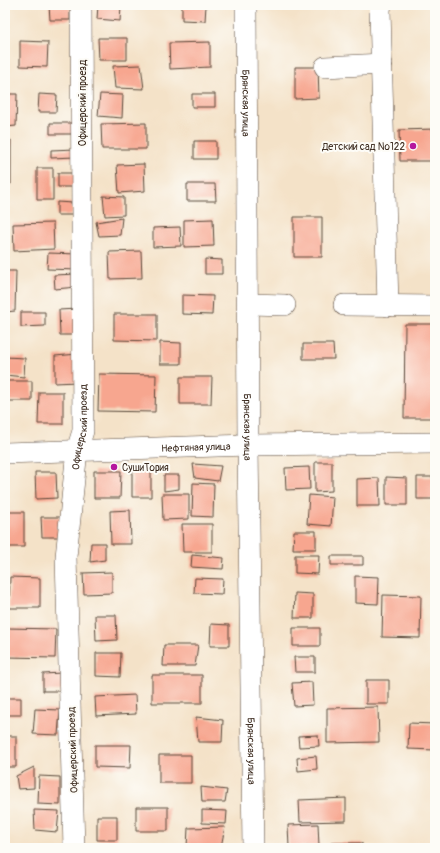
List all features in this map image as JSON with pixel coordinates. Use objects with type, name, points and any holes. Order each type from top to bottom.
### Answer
[{"type":"street","name":"Офицерский проезд","points":[[74,848],[66,557],[76,450],[83,431],[81,5]]},
{"type":"street","name":"Брянская улица","points":[[246,5],[248,445],[253,848]]},
{"type":"street","points":[[381,5],[388,306]]},
{"type":"street","points":[[325,67],[382,64]]},
{"type":"street","points":[[248,304],[285,304]]},
{"type":"street","points":[[344,305],[435,306]]},
{"type":"street","name":"Нефтяная улица","points":[[5,453],[248,445],[435,443]]},
{"type":"building","points":[[49,5],[70,5],[70,20],[50,20]]},
{"type":"building","points":[[98,5],[121,5],[120,21],[97,19]]},
{"type":"building","points":[[182,5],[206,5],[205,21],[182,20]]},
{"type":"building","points":[[98,38],[127,38],[127,60],[99,60]]},
{"type":"building","points":[[20,41],[48,42],[47,67],[20,66]]},
{"type":"building","points":[[210,42],[210,67],[170,69],[169,43]]},
{"type":"building","points":[[141,65],[144,89],[115,88],[113,66]]},
{"type":"building","points":[[295,67],[318,67],[319,98],[295,99]]},
{"type":"building","points":[[5,94],[17,94],[16,126],[5,127]]},
{"type":"building","points":[[39,94],[57,95],[56,112],[38,112]]},
{"type":"building","points":[[100,94],[123,95],[122,118],[98,116]]},
{"type":"building","points":[[192,94],[215,94],[215,107],[192,107]]},
{"type":"building","points":[[50,123],[73,123],[73,134],[50,134]]},
{"type":"building","points":[[146,123],[146,149],[102,149],[101,124]]},
{"type":"building","points":[[435,129],[435,161],[400,161],[399,130]]},
{"type":"building","points":[[5,140],[11,140],[11,184],[5,184]]},
{"type":"building","points":[[194,141],[216,141],[216,159],[194,159]]},
{"type":"building","points":[[75,149],[75,157],[51,158],[51,150]]},
{"type":"building","points":[[144,164],[145,191],[119,193],[117,165]]},
{"type":"building","points":[[37,168],[53,168],[53,200],[37,200]]},
{"type":"building","points":[[58,173],[81,173],[81,187],[58,187]]},
{"type":"building","points":[[187,184],[215,184],[216,201],[187,201]]},
{"type":"building","points":[[103,196],[124,197],[124,215],[105,216]]},
{"type":"building","points":[[57,202],[73,203],[72,215],[57,215]]},
{"type":"building","points":[[294,217],[322,217],[322,257],[294,257]]},
{"type":"building","points":[[122,218],[120,235],[99,236],[96,222]]},
{"type":"building","points":[[213,219],[214,246],[184,247],[184,220]]},
{"type":"building","points":[[53,223],[54,249],[14,251],[13,224]]},
{"type":"building","points":[[180,227],[181,246],[153,247],[153,228]]},
{"type":"building","points":[[141,251],[142,278],[110,279],[109,252]]},
{"type":"building","points":[[48,253],[78,254],[77,270],[47,269]]},
{"type":"building","points":[[205,259],[222,260],[222,274],[205,274]]},
{"type":"building","points":[[5,271],[16,271],[15,311],[5,312]]},
{"type":"building","points":[[77,274],[77,287],[55,289],[54,275]]},
{"type":"building","points":[[182,295],[213,296],[212,315],[182,314]]},
{"type":"building","points":[[77,309],[77,335],[60,335],[59,310]]},
{"type":"building","points":[[21,312],[45,312],[45,326],[21,327]]},
{"type":"building","points":[[114,314],[157,314],[157,341],[114,340]]},
{"type":"building","points":[[405,324],[435,324],[435,418],[404,418]]},
{"type":"building","points":[[160,342],[181,343],[181,364],[160,364]]},
{"type":"building","points":[[303,344],[333,344],[334,359],[303,359]]},
{"type":"building","points":[[78,354],[77,382],[55,383],[55,356]]},
{"type":"building","points":[[5,357],[25,358],[24,377],[5,375]]},
{"type":"building","points":[[99,374],[156,375],[155,412],[98,411]]},
{"type":"building","points":[[180,377],[212,377],[211,404],[180,404]]},
{"type":"building","points":[[7,381],[32,381],[32,401],[7,401]]},
{"type":"building","points":[[39,392],[63,392],[63,424],[38,424]]},
{"type":"building","points":[[315,462],[332,462],[332,491],[315,492]]},
{"type":"building","points":[[193,464],[221,466],[218,481],[195,478]]},
{"type":"building","points":[[309,467],[310,489],[286,490],[285,468]]},
{"type":"building","points":[[151,470],[151,497],[132,497],[132,471]]},
{"type":"building","points":[[94,471],[121,471],[120,498],[94,498]]},
{"type":"building","points":[[35,472],[56,472],[57,498],[36,499]]},
{"type":"building","points":[[164,475],[179,475],[179,489],[164,491]]},
{"type":"building","points":[[386,477],[407,478],[407,505],[386,505]]},
{"type":"building","points":[[417,477],[433,477],[433,499],[417,499]]},
{"type":"building","points":[[379,478],[380,506],[357,506],[357,479]]},
{"type":"building","points":[[193,483],[214,484],[213,517],[192,516]]},
{"type":"building","points":[[162,494],[189,494],[189,519],[163,520]]},
{"type":"building","points":[[309,495],[333,497],[331,526],[307,524]]},
{"type":"building","points":[[130,510],[131,544],[111,544],[110,511]]},
{"type":"building","points":[[5,512],[24,512],[24,547],[5,547]]},
{"type":"building","points":[[41,517],[62,517],[62,537],[42,537]]},
{"type":"building","points":[[182,524],[212,524],[212,552],[183,552]]},
{"type":"building","points":[[294,531],[316,531],[316,549],[293,549]]},
{"type":"building","points":[[91,543],[105,543],[105,560],[90,562]]},
{"type":"building","points":[[192,555],[224,558],[223,569],[191,567]]},
{"type":"building","points":[[295,555],[319,555],[318,574],[295,573]]},
{"type":"building","points":[[331,556],[363,556],[363,565],[331,565]]},
{"type":"building","points":[[112,572],[112,593],[84,594],[83,573]]},
{"type":"building","points":[[355,576],[379,577],[378,604],[355,603]]},
{"type":"building","points":[[10,577],[40,578],[40,608],[9,608]]},
{"type":"building","points":[[195,578],[223,579],[222,594],[194,593]]},
{"type":"building","points":[[295,593],[313,594],[313,618],[294,618]]},
{"type":"building","points":[[383,595],[421,596],[420,638],[382,637]]},
{"type":"building","points":[[95,615],[116,615],[117,640],[96,641]]},
{"type":"building","points":[[211,624],[229,625],[229,646],[210,646]]},
{"type":"building","points":[[7,628],[56,629],[55,658],[7,657]]},
{"type":"building","points":[[293,628],[320,628],[320,646],[293,646]]},
{"type":"building","points":[[164,645],[198,645],[195,666],[163,666]]},
{"type":"building","points":[[96,653],[121,653],[120,677],[96,676]]},
{"type":"building","points":[[294,657],[315,657],[315,672],[295,672]]},
{"type":"building","points":[[62,673],[63,691],[43,691],[43,674]]},
{"type":"building","points":[[152,675],[202,675],[202,703],[152,703]]},
{"type":"building","points":[[366,680],[389,680],[389,704],[366,704]]},
{"type":"building","points":[[312,682],[313,705],[294,706],[292,683]]},
{"type":"building","points":[[135,695],[136,714],[96,716],[95,697]]},
{"type":"building","points":[[5,698],[21,698],[21,715],[5,715]]},
{"type":"building","points":[[378,707],[379,742],[327,743],[327,708]]},
{"type":"building","points":[[35,709],[60,710],[58,735],[33,734]]},
{"type":"building","points":[[196,717],[223,720],[222,742],[198,742]]},
{"type":"building","points":[[409,723],[435,724],[435,750],[408,749]]},
{"type":"building","points":[[318,735],[319,746],[299,747],[298,736]]},
{"type":"building","points":[[5,736],[16,736],[16,767],[5,767]]},
{"type":"building","points":[[95,745],[131,745],[130,768],[95,767]]},
{"type":"building","points":[[159,755],[191,755],[191,783],[159,783]]},
{"type":"building","points":[[316,756],[317,769],[298,771],[297,758]]},
{"type":"building","points":[[34,767],[34,788],[18,789],[16,776]]},
{"type":"building","points":[[39,776],[60,777],[60,805],[38,804]]},
{"type":"building","points":[[201,787],[227,790],[225,802],[202,802]]},
{"type":"building","points":[[346,798],[346,821],[300,822],[299,800]]},
{"type":"building","points":[[136,807],[168,807],[168,831],[136,831]]},
{"type":"building","points":[[34,810],[59,811],[57,832],[35,830]]},
{"type":"building","points":[[202,810],[227,811],[226,824],[202,823]]},
{"type":"building","points":[[97,816],[117,816],[117,840],[97,840]]},
{"type":"building","points":[[318,824],[319,846],[289,847],[288,825]]},
{"type":"building","points":[[225,827],[221,847],[187,847],[188,828]]},
{"type":"building","points":[[331,843],[362,843],[362,848],[331,848]]},
{"type":"place","name":"Детский сад №122","points":[[413,146]]},
{"type":"place","name":"СушиТория","points":[[114,467]]}]
